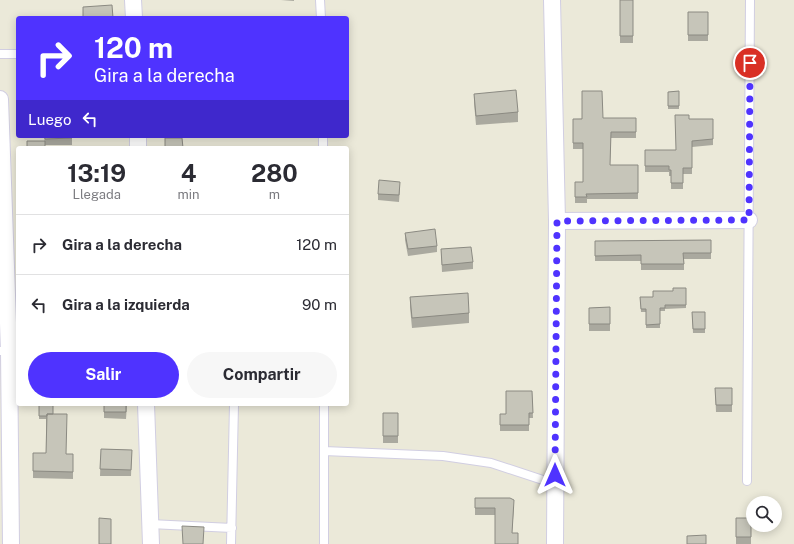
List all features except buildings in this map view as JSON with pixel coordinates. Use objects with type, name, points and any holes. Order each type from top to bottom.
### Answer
[{"type":"street","points":[[133,0],[134,16]]},
{"type":"street","points":[[552,0],[557,221],[555,544]]},
{"type":"street","points":[[0,99],[9,351],[12,544]]},
{"type":"street","points":[[557,221],[749,220]]},
{"type":"street","points":[[146,406],[151,544]]},
{"type":"lane","points":[[320,0],[321,16]]},
{"type":"lane","points":[[747,481],[750,0]]},
{"type":"lane","points":[[0,54],[16,54]]},
{"type":"lane","points":[[231,544],[234,406]]},
{"type":"lane","points":[[324,406],[324,544]]},
{"type":"lane","points":[[324,451],[443,456],[490,463],[555,484]]},
{"type":"lane","points":[[150,524],[232,528]]},
{"type":"route","points":[[555,475],[557,221],[749,220],[750,63]]}]
